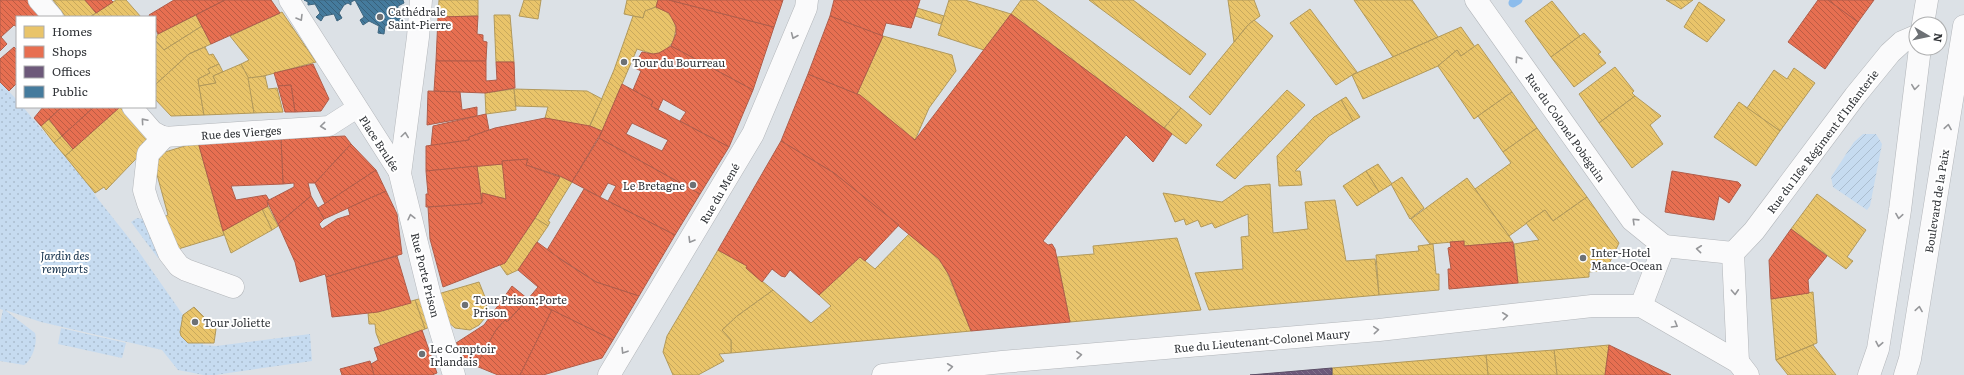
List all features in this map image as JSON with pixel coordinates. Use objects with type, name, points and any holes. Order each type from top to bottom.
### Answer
[{"type":"street","points":[[38,0],[52,16]]},
{"type":"street","name":"Place Brulée","points":[[290,0],[311,37],[400,174]]},
{"type":"street","name":"Place Brulée","points":[[400,174],[418,37],[421,0]]},
{"type":"street","name":"Rue du Mené","points":[[609,375],[753,134],[806,8],[807,0]]},
{"type":"street","name":"Rue du Colonel Pobéguin","points":[[1476,0],[1632,220],[1664,246]]},
{"type":"street","points":[[1924,16],[1927,0]]},
{"type":"street","name":"Boulevard de la Paix","points":[[1905,375],[1912,352],[1964,26]]},
{"type":"street","name":"Rue du 116e Régiment d'Infanterie","points":[[1733,253],[1754,231],[1855,96],[1890,53],[1902,42],[1908,39]]},
{"type":"street","points":[[1869,375],[1878,349],[1900,210],[1919,56]]},
{"type":"street","points":[[133,108],[153,131],[164,138],[148,154],[144,190],[168,253],[179,266],[186,270],[233,287]]},
{"type":"street","name":"Rue des Vierges","points":[[164,138],[329,126],[357,108]]},
{"type":"street","name":"Rue Porte Prison","points":[[400,174],[430,296],[454,375]]},
{"type":"street","points":[[1664,246],[1733,253],[1743,368],[1641,306],[1664,246]]},
{"type":"street","name":"Rue du Lieutenant-Colonel Maury","points":[[883,375],[988,363],[1379,330],[1592,306],[1641,306]]},
{"type":"green space","name":"Jardin des remparts","points":[[0,82],[16,99],[16,108],[24,108],[95,193],[94,194],[132,242],[183,315],[180,332],[188,343],[203,343],[203,345],[216,346],[310,334],[312,361],[215,375],[204,375],[178,370],[162,350],[41,322],[5,310],[35,333],[36,342],[30,359],[24,365],[0,361],[0,323],[3,310],[0,309]]},
{"type":"green space","points":[[1863,134],[1876,134],[1882,144],[1870,206],[1867,210],[1833,187],[1831,177],[1854,142]]},
{"type":"green space","points":[[137,218],[143,219],[162,256],[158,258],[131,222]]},
{"type":"green space","points":[[61,328],[126,343],[122,358],[58,344]]},
{"type":"building: Homes","points":[[53,0],[85,0],[96,13],[92,16],[65,16]]},
{"type":"building: Homes","points":[[116,0],[126,0],[140,16],[92,16]]},
{"type":"building: Homes","points":[[439,0],[478,0],[478,16],[438,17]]},
{"type":"building: Homes","points":[[524,0],[541,0],[538,19],[519,16]]},
{"type":"building: Homes","points":[[627,0],[658,0],[656,7],[645,11],[643,18],[624,14]]},
{"type":"building: Homes","points":[[949,0],[965,0],[1011,14],[984,50],[938,35]]},
{"type":"building: Homes","points":[[1021,0],[1036,0],[1181,108],[1164,128],[1011,14]]},
{"type":"building: Homes","points":[[1089,0],[1133,0],[1206,54],[1190,75]]},
{"type":"building: Homes","points":[[1228,0],[1254,0],[1260,16],[1248,25],[1234,42]]},
{"type":"building: Homes","points":[[1354,0],[1412,0],[1438,37],[1393,57]]},
{"type":"building: Homes","points":[[1666,0],[1693,0],[1681,9]]},
{"type":"building: Homes","points":[[1552,1],[1580,36],[1551,57],[1525,21]]},
{"type":"building: Homes","points":[[1699,2],[1725,20],[1707,42],[1684,27]]},
{"type":"building: Homes","name":"Tour du Bourreau","points":[[656,7],[669,13],[674,21],[676,29],[673,42],[666,50],[659,53],[653,54],[637,49],[602,131],[590,126],[614,70],[633,16],[643,18],[645,11]]},
{"type":"building: Homes","points":[[917,8],[944,16],[941,24],[915,16]]},
{"type":"building: Homes","points":[[1310,9],[1357,72],[1336,85],[1290,23]]},
{"type":"building: Homes","points":[[282,12],[316,62],[260,77],[248,78],[241,64],[249,60],[230,36]]},
{"type":"building: Homes","points":[[196,15],[202,26],[164,50],[156,41],[158,34]]},
{"type":"building: Homes","points":[[494,15],[510,15],[514,62],[496,62]]},
{"type":"building: Homes","points":[[1254,20],[1273,36],[1210,115],[1189,97],[1248,25]]},
{"type":"building: Homes","points":[[202,26],[211,44],[189,54],[156,84],[156,41],[164,50]]},
{"type":"building: Homes","points":[[1461,27],[1475,47],[1461,56],[1457,50],[1438,66],[1363,99],[1352,75]]},
{"type":"building: Homes","points":[[1584,33],[1601,52],[1598,54],[1606,63],[1574,87],[1551,57]]},
{"type":"building: Homes","points":[[883,36],[952,55],[956,71],[929,108],[915,140],[857,94]]},
{"type":"building: Homes","points":[[1478,44],[1512,92],[1474,119],[1438,66],[1457,50],[1461,56]]},
{"type":"building: Homes","points":[[205,47],[209,55],[213,54],[219,64],[208,69],[210,73],[198,79],[204,115],[171,116],[156,100],[156,84],[189,54]]},
{"type":"building: Homes","points":[[219,64],[223,72],[213,76],[216,83],[199,86],[198,79],[210,73],[208,69]]},
{"type":"building: Homes","points":[[241,64],[249,79],[254,113],[204,115],[199,86],[216,83],[213,76]]},
{"type":"building: Homes","points":[[1615,67],[1634,91],[1632,93],[1635,96],[1599,123],[1579,94]]},
{"type":"building: Homes","points":[[1794,68],[1815,83],[1780,131],[1747,108],[1774,70],[1787,79]]},
{"type":"building: Homes","points":[[265,76],[268,89],[277,88],[283,112],[254,113],[248,78]]},
{"type":"building: Homes","points":[[514,89],[516,110],[486,114],[485,93]]},
{"type":"building: Homes","points":[[514,89],[587,91],[602,99],[589,127],[545,118],[548,107],[516,106]]},
{"type":"building: Homes","points":[[1287,90],[1305,105],[1235,179],[1216,165]]},
{"type":"building: Homes","points":[[1512,92],[1537,128],[1503,152],[1478,116]]},
{"type":"building: Homes","points":[[1635,96],[1661,116],[1650,125],[1663,144],[1632,168],[1599,123]]},
{"type":"building: Homes","points":[[1346,97],[1360,117],[1353,121],[1341,100]]},
{"type":"building: Homes","points":[[1341,100],[1353,121],[1329,136],[1295,171],[1300,171],[1302,185],[1279,186],[1277,156],[1314,117]]},
{"type":"building: Homes","points":[[1739,102],[1780,131],[1756,166],[1714,137]]},
{"type":"building: Homes","points":[[119,108],[126,108],[156,138],[106,190],[104,187],[95,193],[65,156]]},
{"type":"building: Homes","points":[[1181,108],[1202,125],[1186,144],[1164,128]]},
{"type":"building: Homes","points":[[49,119],[62,136],[54,143],[41,126]]},
{"type":"building: Homes","points":[[1537,128],[1587,197],[1553,221],[1545,210],[1509,236],[1475,189],[1511,163],[1503,152]]},
{"type":"building: Homes","points":[[62,136],[73,149],[65,156],[54,143]]},
{"type":"building: Homes","points":[[198,142],[224,235],[175,250],[164,217],[168,215],[152,156]]},
{"type":"building: Homes","points":[[503,164],[506,199],[482,193],[482,203],[477,166]]},
{"type":"building: Homes","points":[[1378,164],[1392,184],[1379,192],[1366,171]]},
{"type":"building: Homes","points":[[1366,171],[1379,192],[1357,206],[1343,186]]},
{"type":"building: Homes","points":[[560,176],[572,182],[548,221],[550,222],[548,226],[535,218]]},
{"type":"building: Homes","points":[[1402,177],[1424,208],[1410,219],[1391,184]]},
{"type":"building: Homes","points":[[1467,178],[1513,242],[1464,246],[1464,241],[1430,244],[1411,219]]},
{"type":"building: Homes","points":[[1270,184],[1273,233],[1308,229],[1305,202],[1335,200],[1346,261],[1375,259],[1379,295],[1209,310],[1195,273],[1243,269],[1241,237],[1249,236],[1248,214],[1215,228],[1212,223],[1201,227],[1198,220],[1186,225],[1184,219],[1175,222],[1163,193],[1222,202],[1245,186]]},
{"type":"building: Homes","points":[[1817,194],[1866,230],[1847,257],[1853,261],[1846,269],[1791,229]]},
{"type":"building: Homes","points":[[1587,197],[1619,243],[1606,270],[1589,272],[1589,277],[1518,283],[1514,244],[1539,240],[1526,223],[1545,210],[1553,221]]},
{"type":"building: Homes","points":[[268,206],[278,226],[272,230],[262,209]]},
{"type":"building: Homes","points":[[262,209],[272,230],[231,253],[223,231]]},
{"type":"building: Homes","points":[[535,218],[548,226],[518,270],[507,275],[500,265],[505,263]]},
{"type":"building: Homes","points":[[909,234],[939,259],[947,272],[971,331],[731,353],[731,340],[722,330],[737,316],[773,290],[811,323],[831,306],[819,295],[860,257],[875,269]]},
{"type":"building: Homes","points":[[1177,238],[1201,310],[1070,322],[1057,257],[1094,254],[1093,246]]},
{"type":"building: Homes","points":[[1433,244],[1436,274],[1439,274],[1439,290],[1379,295],[1376,255],[1419,251],[1418,246]]},
{"type":"building: Homes","points":[[718,250],[747,266],[746,268],[773,290],[737,316],[722,330],[731,340],[731,353],[719,354],[724,361],[698,375],[673,375],[663,352],[667,336]]},
{"type":"building: Homes","name":"Tour Prison;Porte Prison","points":[[479,282],[487,302],[485,318],[479,325],[470,330],[455,328],[447,321],[438,294]]},
{"type":"building: Homes","points":[[1813,292],[1817,343],[1776,360],[1771,299]]},
{"type":"building: Homes","points":[[438,294],[432,326],[425,329],[415,300]]},
{"type":"building: Homes","points":[[415,300],[425,329],[381,346],[376,333],[375,324],[369,324],[368,313]]},
{"type":"building: Homes","name":"Tour Joliette","points":[[194,307],[216,329],[214,343],[188,343],[181,336],[180,332],[183,315]]},
{"type":"building: Homes","points":[[1609,345],[1605,375],[1557,375],[1554,350]]},
{"type":"building: Homes","points":[[1813,345],[1836,375],[1788,375],[1776,360]]},
{"type":"building: Homes","points":[[1554,350],[1557,375],[1488,375],[1486,355]]},
{"type":"building: Homes","points":[[1486,355],[1488,375],[1332,375],[1332,368]]},
{"type":"building: Shops","points":[[0,0],[30,0],[46,16],[16,16],[16,26],[14,25],[1,37],[7,44],[0,51]]},
{"type":"building: Shops","points":[[85,0],[111,0],[113,2],[96,13]]},
{"type":"building: Shops","points":[[174,0],[225,0],[158,34],[156,30],[156,16],[149,15]]},
{"type":"building: Shops","points":[[225,0],[271,0],[280,13],[211,44],[196,15]]},
{"type":"building: Shops","points":[[658,0],[669,0],[774,27],[753,90],[671,46],[676,34],[676,26],[669,13],[656,7]]},
{"type":"building: Shops","points":[[669,0],[783,0],[774,27]]},
{"type":"building: Shops","points":[[834,0],[920,0],[911,28],[886,23],[882,36],[830,16]]},
{"type":"building: Shops","points":[[1818,0],[1828,0],[1858,22],[1825,69],[1788,42]]},
{"type":"building: Shops","points":[[1828,0],[1874,0],[1858,22]]},
{"type":"building: Shops","points":[[1011,14],[1172,134],[1153,162],[1126,135],[1043,241],[1048,245],[1052,244],[1055,249],[1070,322],[971,331],[949,275],[939,259],[834,173],[781,141],[808,74],[860,95],[915,140]]},
{"type":"building: Shops","points":[[478,16],[477,34],[483,35],[483,41],[487,42],[486,61],[436,61],[438,17]]},
{"type":"building: Shops","points":[[830,16],[883,36],[857,94],[808,74]]},
{"type":"building: Shops","points":[[671,46],[753,90],[729,147],[680,121],[686,112],[663,99],[658,110],[651,106],[653,101],[633,90],[641,71],[633,67],[642,52],[653,54],[659,53]]},
{"type":"building: Shops","points":[[14,47],[16,49],[16,84],[9,91],[0,82],[0,59]]},
{"type":"building: Shops","points":[[436,61],[486,61],[486,81],[497,80],[496,62],[514,62],[515,88],[485,93],[434,91]]},
{"type":"building: Shops","points":[[313,64],[329,99],[321,111],[295,112],[291,85],[278,86],[274,73]]},
{"type":"building: Shops","points":[[622,84],[653,101],[651,106],[729,147],[700,194],[599,138]],"holes":[[[632,123],[668,140],[662,151],[626,134]]]},
{"type":"building: Shops","points":[[291,85],[295,112],[285,112],[278,86]]},
{"type":"building: Shops","points":[[428,91],[460,92],[462,110],[477,107],[477,116],[427,125]]},
{"type":"building: Shops","points":[[42,108],[61,108],[41,126],[34,118]]},
{"type":"building: Shops","points":[[61,108],[93,108],[62,136],[49,119]]},
{"type":"building: Shops","points":[[93,108],[119,108],[73,149],[62,136]]},
{"type":"building: Shops","points":[[486,114],[489,130],[469,137],[469,140],[431,146],[433,126]]},
{"type":"building: Shops","points":[[545,118],[590,126],[602,131],[572,182],[560,176],[526,165],[528,159],[502,161],[503,164],[426,171],[426,146],[469,140],[469,137],[495,128]]},
{"type":"building: Shops","points":[[345,136],[351,144],[315,183],[308,183],[311,196],[278,224],[267,201],[294,187],[294,183],[283,184],[281,139]]},
{"type":"building: Shops","points":[[599,138],[700,194],[675,235],[608,201],[616,186],[608,183],[600,197],[572,182]]},
{"type":"building: Shops","points":[[281,139],[283,184],[231,186],[236,200],[266,195],[269,200],[267,201],[268,206],[223,231],[198,142]]},
{"type":"building: Shops","points":[[781,141],[834,173],[899,225],[865,261],[860,257],[819,295],[790,270],[785,277],[781,276],[772,269],[762,282],[746,268],[747,266],[718,250]]},
{"type":"building: Shops","points":[[351,144],[376,170],[325,204],[315,183]]},
{"type":"building: Shops","points":[[528,159],[526,165],[560,177],[535,218],[505,263],[443,287],[430,239],[428,207],[482,203],[482,193],[506,199],[502,161]]},
{"type":"building: Shops","points":[[477,166],[482,203],[426,207],[426,194],[428,194],[426,171]]},
{"type":"building: Shops","points":[[376,170],[386,191],[324,219],[318,208]]},
{"type":"building: Shops","points":[[1672,171],[1738,182],[1741,185],[1729,203],[1719,196],[1714,220],[1665,212]]},
{"type":"building: Shops","points":[[584,189],[675,235],[639,296],[596,282],[547,250]]},
{"type":"building: Shops","points":[[386,191],[397,214],[402,254],[326,277],[325,274],[300,282],[295,262],[278,224],[311,196],[324,219],[319,224],[322,229],[337,219],[350,215],[348,208]]},
{"type":"building: Shops","points":[[1791,229],[1827,256],[1808,280],[1809,293],[1771,299],[1769,260]]},
{"type":"building: Shops","points":[[1464,241],[1464,246],[1513,242],[1518,283],[1449,289],[1448,269],[1451,269],[1448,248],[1451,247],[1450,242]]},
{"type":"building: Shops","points":[[537,242],[596,282],[639,296],[613,340],[528,299],[538,287],[518,270]]},
{"type":"building: Shops","points":[[397,256],[411,303],[378,312],[332,317],[326,277]]},
{"type":"building: Shops","points":[[512,286],[528,299],[507,322],[505,320],[496,330],[477,365],[465,365],[456,343],[484,325]]},
{"type":"building: Shops","points":[[528,299],[552,310],[520,375],[498,375],[476,366],[496,330],[505,320],[507,322]]},
{"type":"building: Shops","points":[[552,310],[613,340],[602,358],[543,375],[520,375]]},
{"type":"building: Shops","points":[[422,330],[437,373],[432,375],[374,375],[371,364],[378,360],[374,348]]},
{"type":"building: Shops","points":[[1609,345],[1671,375],[1605,375]]},
{"type":"building: Shops","points":[[370,361],[374,375],[342,375],[340,369]]},
{"type":"building: Offices","points":[[1332,368],[1332,375],[1250,375]]},
{"type":"building: Public","points":[[304,0],[355,0],[351,2],[351,5],[348,3],[344,5],[339,13],[342,18],[337,21],[334,14],[324,16],[321,21],[316,17],[320,13],[315,4],[308,5],[308,2]]},
{"type":"building: Public","name":"Cathédrale Saint-Pierre","points":[[355,0],[403,0],[404,3],[398,6],[397,17],[403,20],[400,25],[394,21],[385,26],[384,34],[378,33],[379,26],[369,21],[363,25],[360,20],[364,17]]},
{"type":"waterway","points":[[1513,3],[1518,0]]},
{"type":"place","name":"Cathédrale Saint-Pierre","points":[[380,17]]},
{"type":"place","name":"Tour du Bourreau","points":[[624,62]]},
{"type":"place","name":"Le Bretagne","points":[[693,185]]},
{"type":"place","name":"Inter-Hotel Mance-Ocean","points":[[1583,258]]},
{"type":"place","name":"Tour Prison;Porte Prison","points":[[465,305]]},
{"type":"place","name":"Tour Joliette","points":[[195,322]]},
{"type":"place","name":"Le Comptoir Irlandais","points":[[422,354]]}]
